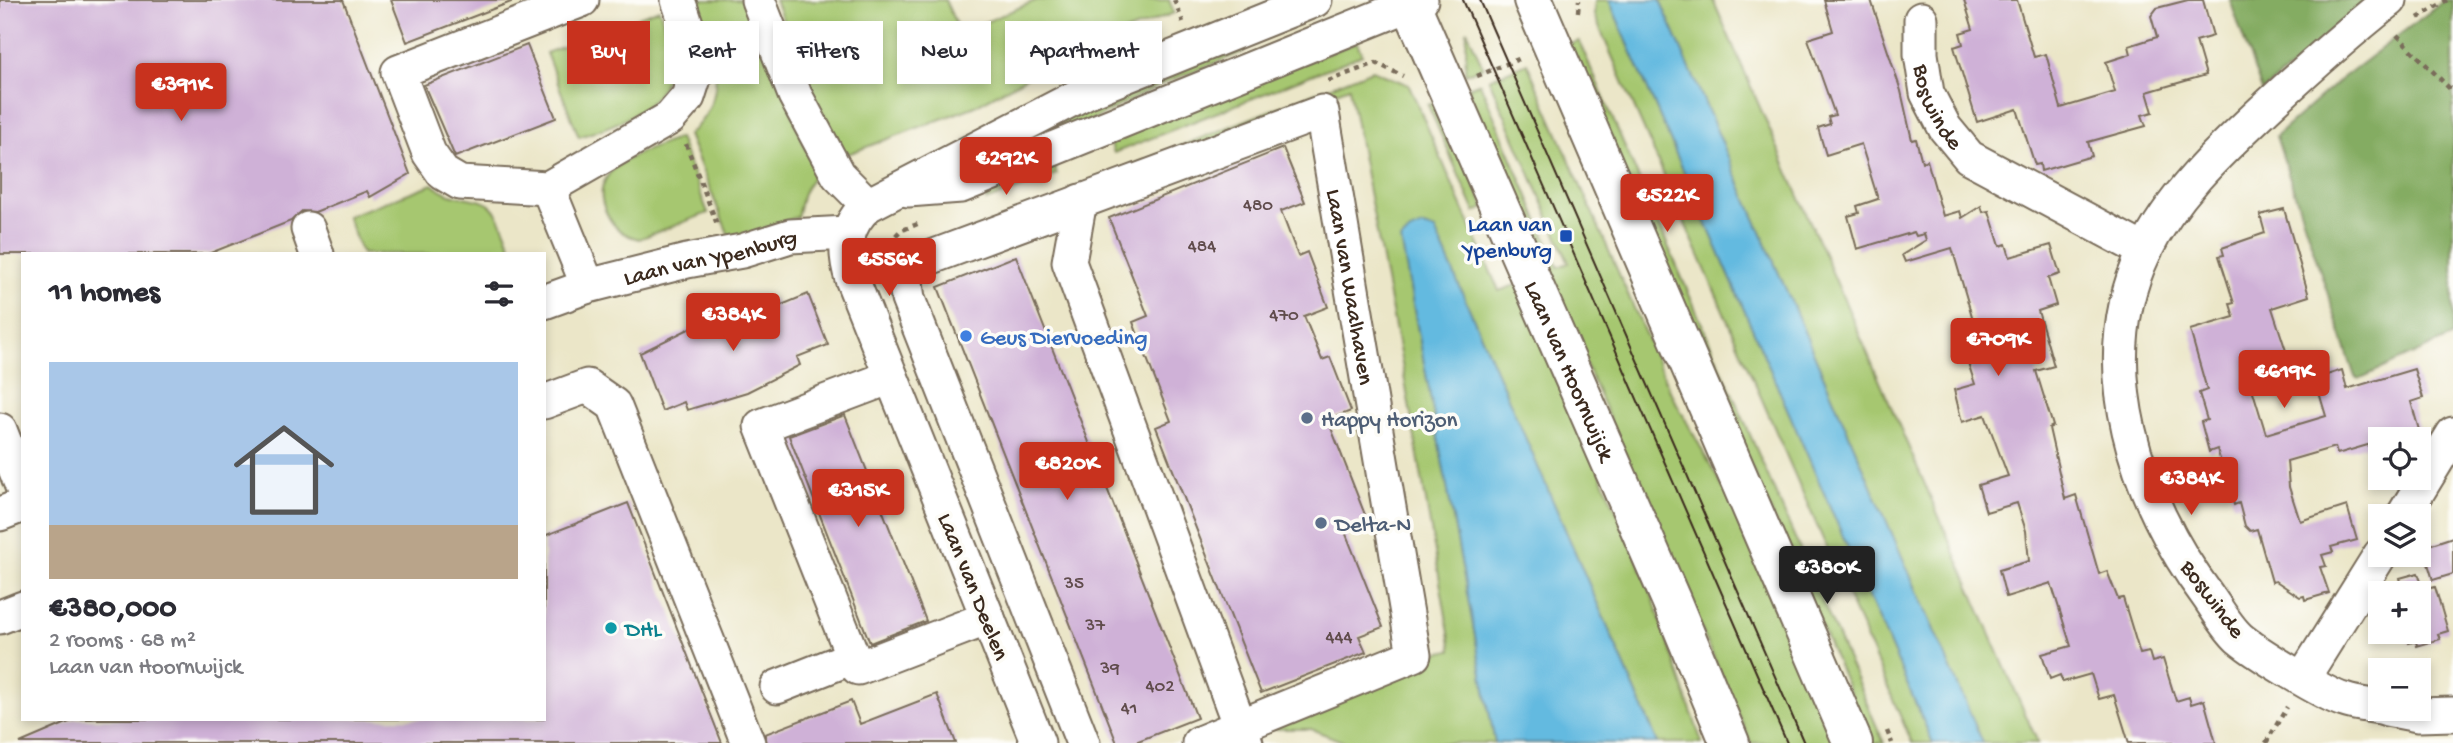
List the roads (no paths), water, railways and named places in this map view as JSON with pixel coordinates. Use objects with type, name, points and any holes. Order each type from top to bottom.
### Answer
[{"type":"main road","points":[[1533,0],[1853,743]]},
{"type":"main road","name":"Laan van Hoornwijck","points":[[1414,1],[1448,87],[1671,600],[1730,743]]},
{"type":"street","points":[[582,0],[398,72],[429,153],[443,173],[460,183],[548,188],[674,114],[688,97],[696,72],[694,44],[678,0]]},
{"type":"street","points":[[758,0],[794,95],[838,176],[868,205]]},
{"type":"street","points":[[848,233],[856,216],[868,205],[1086,92],[1315,0]]},
{"type":"street","points":[[899,191],[961,186],[1414,1]]},
{"type":"street","name":"Boswinde","points":[[2368,705],[2342,700],[2239,638],[2195,579],[2164,524],[2145,480],[2128,425],[2120,376],[2127,294],[2145,251],[2203,166],[2336,42],[2394,17]]},
{"type":"street","name":"Boswinde","points":[[1921,19],[1921,54],[1927,93],[1945,128],[1969,156],[2145,251]]},
{"type":"street","name":"Laan van Waalhaven","points":[[1083,743],[908,299],[906,283],[909,269],[921,261],[1322,112],[1414,655],[1243,735],[1199,743]]},
{"type":"street","points":[[548,188],[588,286]]},
{"type":"street","points":[[1080,201],[1069,262],[1243,735]]},
{"type":"street","name":"Laan van Ypenburg","points":[[546,301],[588,286],[687,261],[729,254],[790,236],[848,233]]},
{"type":"street","name":"Laan van Deelen","points":[[848,233],[845,257],[1038,743]]},
{"type":"street","points":[[891,377],[761,426],[853,657],[858,668],[988,618]]},
{"type":"street","points":[[546,401],[586,386],[614,405],[748,743]]},
{"type":"street","points":[[0,430],[21,484]]},
{"type":"street","points":[[2410,504],[2453,434]]},
{"type":"street","points":[[0,514],[21,506]]},
{"type":"street","points":[[2303,678],[2372,567]]},
{"type":"street","points":[[0,617],[21,609]]},
{"type":"street","points":[[777,687],[853,657]]},
{"type":"street","points":[[2431,715],[2453,714]]},
{"type":"water","points":[[1609,0],[1660,0],[1983,743],[1933,743]]},
{"type":"water","points":[[1423,226],[1435,230],[1658,743],[1495,743],[1401,240],[1410,231]]},
{"type":"tram line","points":[[1463,0],[1787,743]]},
{"type":"tram line","points":[[1480,0],[1804,743]]},
{"type":"place","name":"Laan van Ypenburg","points":[[1566,236]]},
{"type":"place","name":"Geus Diervoeding","points":[[966,336]]},
{"type":"place","name":"Happy Horizon","points":[[1307,418]]},
{"type":"place","name":"Delta-N","points":[[1321,523]]},
{"type":"place","name":"DHL","points":[[611,628]]}]
